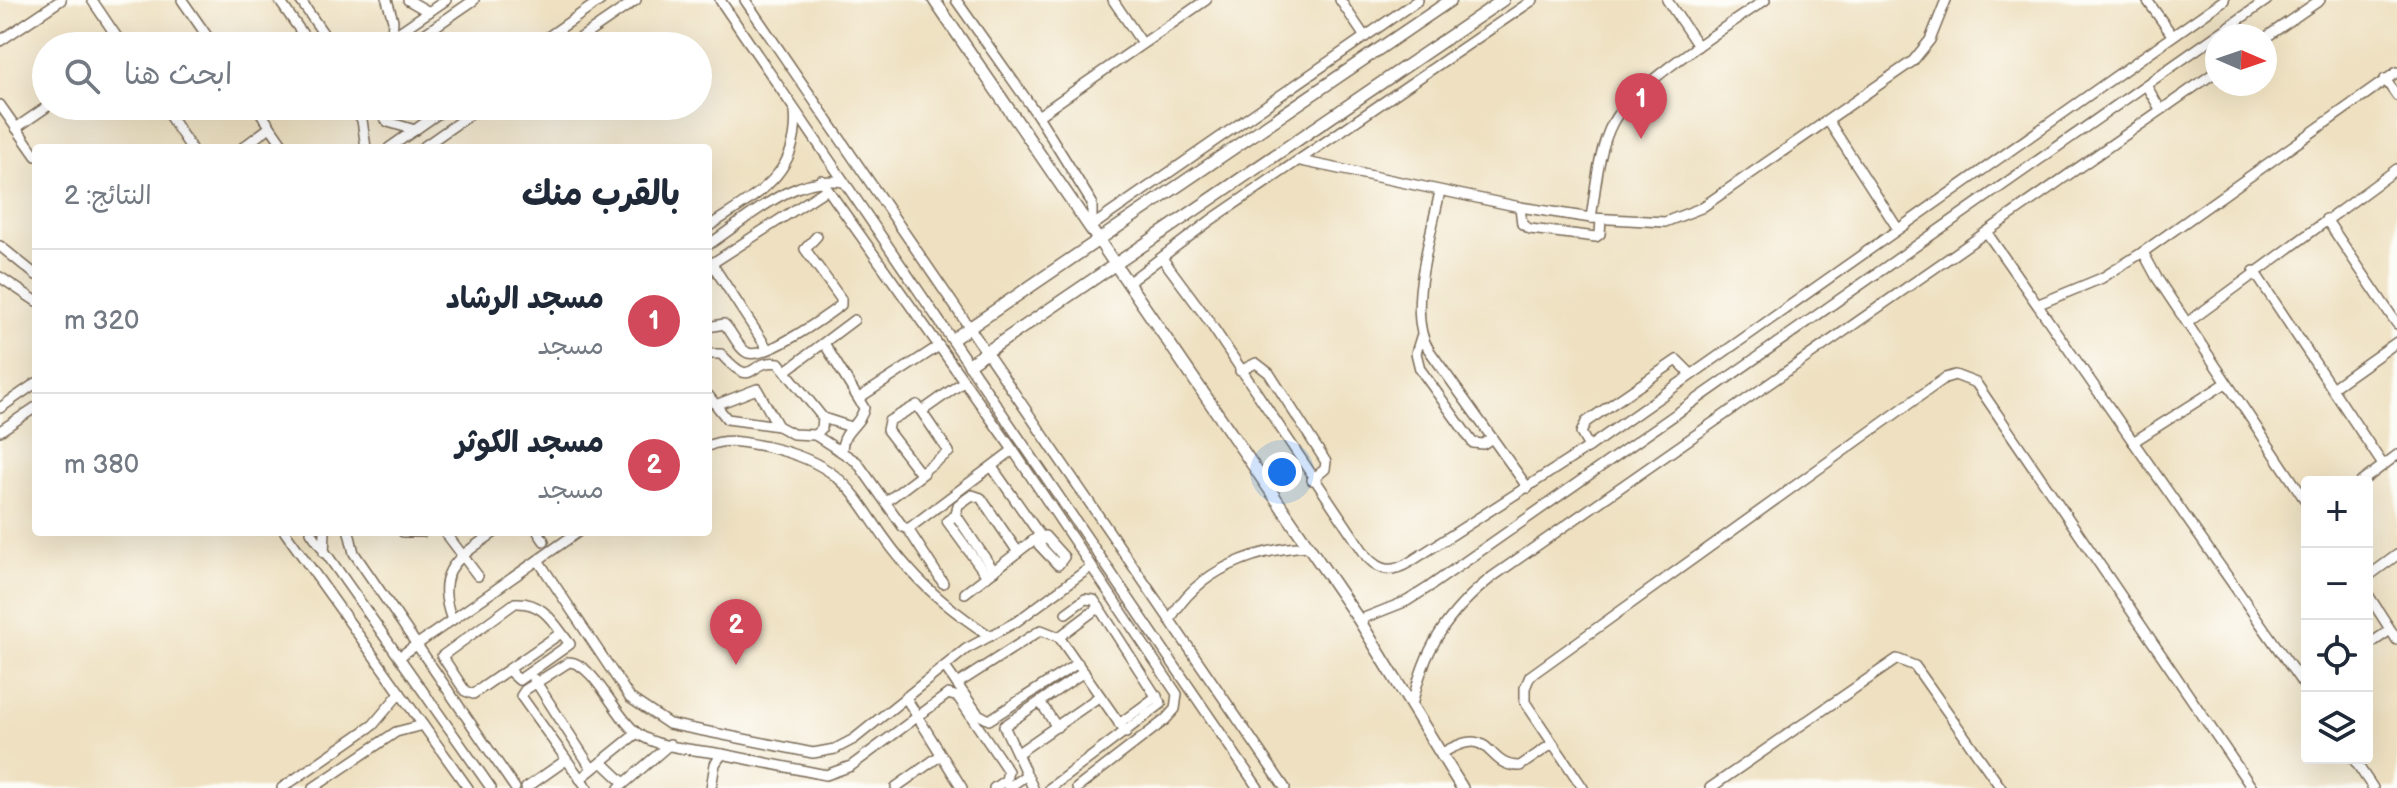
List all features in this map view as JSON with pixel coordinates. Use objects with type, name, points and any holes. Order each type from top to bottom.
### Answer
[{"type":"street","points":[[0,41],[61,0]]},
{"type":"street","points":[[92,0],[114,32]]},
{"type":"street","points":[[182,0],[204,32]]},
{"type":"street","points":[[301,32],[282,4],[298,0],[322,32]]},
{"type":"street","points":[[387,0],[393,20],[392,32]]},
{"type":"street","points":[[408,0],[429,12]]},
{"type":"street","points":[[399,32],[446,0]]},
{"type":"street","points":[[427,32],[474,0]]},
{"type":"street","points":[[589,32],[636,0]]},
{"type":"street","points":[[720,0],[1258,788]]},
{"type":"street","points":[[745,0],[1285,788]]},
{"type":"street","points":[[934,0],[1092,226],[1359,620],[1462,788]]},
{"type":"street","points":[[956,0],[1038,116],[1092,203],[1092,226]]},
{"type":"street","points":[[1113,0],[1142,43]]},
{"type":"street","points":[[1038,116],[1206,0]]},
{"type":"street","points":[[1340,0],[1365,37]]},
{"type":"street","points":[[1092,226],[1418,0]]},
{"type":"street","points":[[953,339],[1451,0]]},
{"type":"street","points":[[969,364],[1503,0]]},
{"type":"street","points":[[1129,282],[1533,0]]},
{"type":"street","points":[[1667,0],[1698,46]]},
{"type":"street","points":[[1520,207],[1522,224],[1530,229],[1596,237],[1600,234],[1596,218],[1604,144],[1614,120],[1627,103],[1698,46],[1765,0]]},
{"type":"street","points":[[1301,161],[1520,207],[1646,223],[1684,217],[1829,122],[1913,61],[1930,40],[1946,0]]},
{"type":"street","points":[[2147,0],[2172,35]]},
{"type":"street","points":[[1162,258],[1367,557],[1376,567],[1389,571],[1410,562],[1589,447],[2224,0]]},
{"type":"street","points":[[1359,620],[1396,607],[1429,587],[2267,0]]},
{"type":"street","points":[[2277,30],[2320,0]]},
{"type":"street","points":[[554,32],[597,1]]},
{"type":"street","points":[[2039,304],[2064,297],[2102,278],[2143,252],[2397,72]]},
{"type":"street","points":[[1412,706],[1418,675],[1430,645],[1447,619],[1469,595],[2205,79]]},
{"type":"street","points":[[2385,79],[2397,96]]},
{"type":"street","points":[[2146,85],[2160,109]]},
{"type":"street","points":[[0,105],[32,150]]},
{"type":"street","points":[[712,224],[770,186],[793,143],[794,107]]},
{"type":"street","points":[[16,128],[32,117]]},
{"type":"street","points":[[172,120],[188,144]]},
{"type":"street","points":[[265,120],[282,144]]},
{"type":"street","points":[[362,120],[365,144]]},
{"type":"street","points":[[386,120],[415,130]]},
{"type":"street","points":[[395,144],[429,120]]},
{"type":"street","points":[[428,144],[462,120]]},
{"type":"street","points":[[1829,122],[1898,229]]},
{"type":"street","points":[[247,144],[270,127]]},
{"type":"street","points":[[2187,323],[2397,169]]},
{"type":"street","points":[[712,242],[799,186],[821,180],[844,182]]},
{"type":"street","points":[[821,180],[1013,450],[1177,694],[1175,709],[1165,720],[1077,788]]},
{"type":"street","points":[[770,186],[778,198]]},
{"type":"street","points":[[712,264],[827,189]]},
{"type":"street","points":[[1440,191],[1418,311],[1421,337],[1416,353],[1420,369],[1473,443],[1483,444],[1492,438]]},
{"type":"street","points":[[2326,219],[2397,324]]},
{"type":"street","points":[[1987,233],[2301,681]]},
{"type":"street","points":[[727,326],[747,353],[788,341],[841,305],[841,299],[805,249],[817,236]]},
{"type":"street","points":[[0,246],[32,272]]},
{"type":"street","points":[[2143,252],[2301,494]]},
{"type":"street","points":[[712,268],[767,348]]},
{"type":"street","points":[[2254,271],[2383,465]]},
{"type":"street","points":[[0,277],[32,298]]},
{"type":"street","points":[[712,324],[727,326],[745,315]]},
{"type":"street","points":[[786,371],[854,320]]},
{"type":"street","points":[[1421,337],[1528,488]]},
{"type":"street","points":[[2332,388],[2397,342]]},
{"type":"street","points":[[824,343],[859,398],[863,412],[843,437],[842,450]]},
{"type":"street","points":[[859,398],[939,346]]},
{"type":"street","points":[[712,354],[721,354],[736,371],[744,373],[775,361],[823,418],[851,427]]},
{"type":"street","points":[[1589,447],[1581,433],[1586,422],[1677,360],[1691,374]]},
{"type":"street","points":[[1240,371],[1256,363],[1264,366],[1284,396],[1326,462],[1325,469],[1312,480]]},
{"type":"street","points":[[744,373],[751,388],[761,393],[778,426]]},
{"type":"street","points":[[1568,788],[1581,784],[1525,702],[1525,688],[1530,676],[1911,401],[1945,378],[1955,375],[1976,383],[2252,788]]},
{"type":"street","points":[[922,411],[963,382]]},
{"type":"street","points":[[2133,442],[2226,383]]},
{"type":"street","points":[[0,408],[32,386]]},
{"type":"street","points":[[718,404],[751,388]]},
{"type":"street","points":[[712,399],[727,419],[778,426],[793,434],[815,435],[842,450],[857,462],[887,501],[943,583]]},
{"type":"street","points":[[887,501],[924,473],[949,452],[922,411],[913,406],[889,421],[887,430],[916,472],[924,473]]},
{"type":"street","points":[[0,431],[32,410]]},
{"type":"street","points":[[815,435],[822,428],[823,418]]},
{"type":"street","points":[[712,445],[739,441],[789,452],[842,479],[865,505],[909,569],[962,619],[990,636]]},
{"type":"street","points":[[908,529],[1013,450]]},
{"type":"street","points":[[2369,476],[2397,455]]},
{"type":"street","points":[[965,593],[1041,537],[992,467]]},
{"type":"street","points":[[990,573],[947,521],[956,515],[958,505],[977,495],[1018,552]]},
{"type":"street","points":[[288,536],[468,788]]},
{"type":"street","points":[[313,536],[491,788]]},
{"type":"street","points":[[324,553],[325,536]]},
{"type":"street","points":[[350,536],[354,553],[515,788]]},
{"type":"street","points":[[448,536],[478,576]]},
{"type":"street","points":[[452,620],[445,601],[445,581],[451,566],[489,536]]},
{"type":"street","points":[[399,657],[572,536]]},
{"type":"street","points":[[1170,620],[1180,602],[1231,565],[1256,552],[1309,546]]},
{"type":"street","points":[[2373,573],[2397,555]]},
{"type":"street","points":[[538,560],[630,698],[669,724],[813,753],[835,749],[854,739],[945,667],[1092,566]]},
{"type":"street","points":[[1050,788],[1157,696],[1094,600],[1085,599],[1066,613]]},
{"type":"street","points":[[508,670],[515,680],[570,644],[545,611],[526,602],[515,603],[442,656],[469,693],[561,633]]},
{"type":"street","points":[[2373,603],[2397,640]]},
{"type":"street","points":[[1059,637],[1099,607]]},
{"type":"street","points":[[957,684],[1041,630],[1059,637],[1122,728]]},
{"type":"street","points":[[2373,642],[2390,630]]},
{"type":"street","points":[[1710,788],[1897,659],[1915,666],[2001,788]]},
{"type":"street","points":[[587,788],[521,696],[536,682],[569,662],[577,663],[637,733],[670,744],[826,775],[851,766],[948,694],[958,697],[1008,771],[1006,780],[994,788]]},
{"type":"street","points":[[945,667],[978,714],[989,720],[1081,668]]},
{"type":"street","points":[[1033,788],[1004,726],[1040,702],[1081,668]]},
{"type":"street","points":[[530,672],[592,769]]},
{"type":"street","points":[[2296,674],[2301,674]]},
{"type":"street","points":[[282,788],[362,734],[400,693]]},
{"type":"street","points":[[1018,753],[1100,696]]},
{"type":"street","points":[[906,698],[962,788]]},
{"type":"street","points":[[1040,702],[1057,727]]},
{"type":"street","points":[[313,788],[396,732],[423,725]]},
{"type":"street","points":[[580,779],[637,733]]},
{"type":"street","points":[[1441,754],[1469,740],[1478,742],[1508,764],[1520,766],[1552,744]]},
{"type":"street","points":[[602,762],[621,786],[670,744]]},
{"type":"street","points":[[711,788],[715,764],[722,754]]},
{"type":"street","points":[[896,787],[943,758]]},
{"type":"street","points":[[906,788],[943,758]]},
{"type":"street","points":[[526,788],[566,760]]},
{"type":"street","points":[[2357,764],[2373,788]]},
{"type":"street","points":[[826,775],[831,788]]},
{"type":"street","points":[[1008,788],[1025,776]]},
{"type":"place","name":"مسجد الرشاد","points":[[1641,139]]},
{"type":"place","name":"مسجد الكوثر","points":[[736,665]]}]
